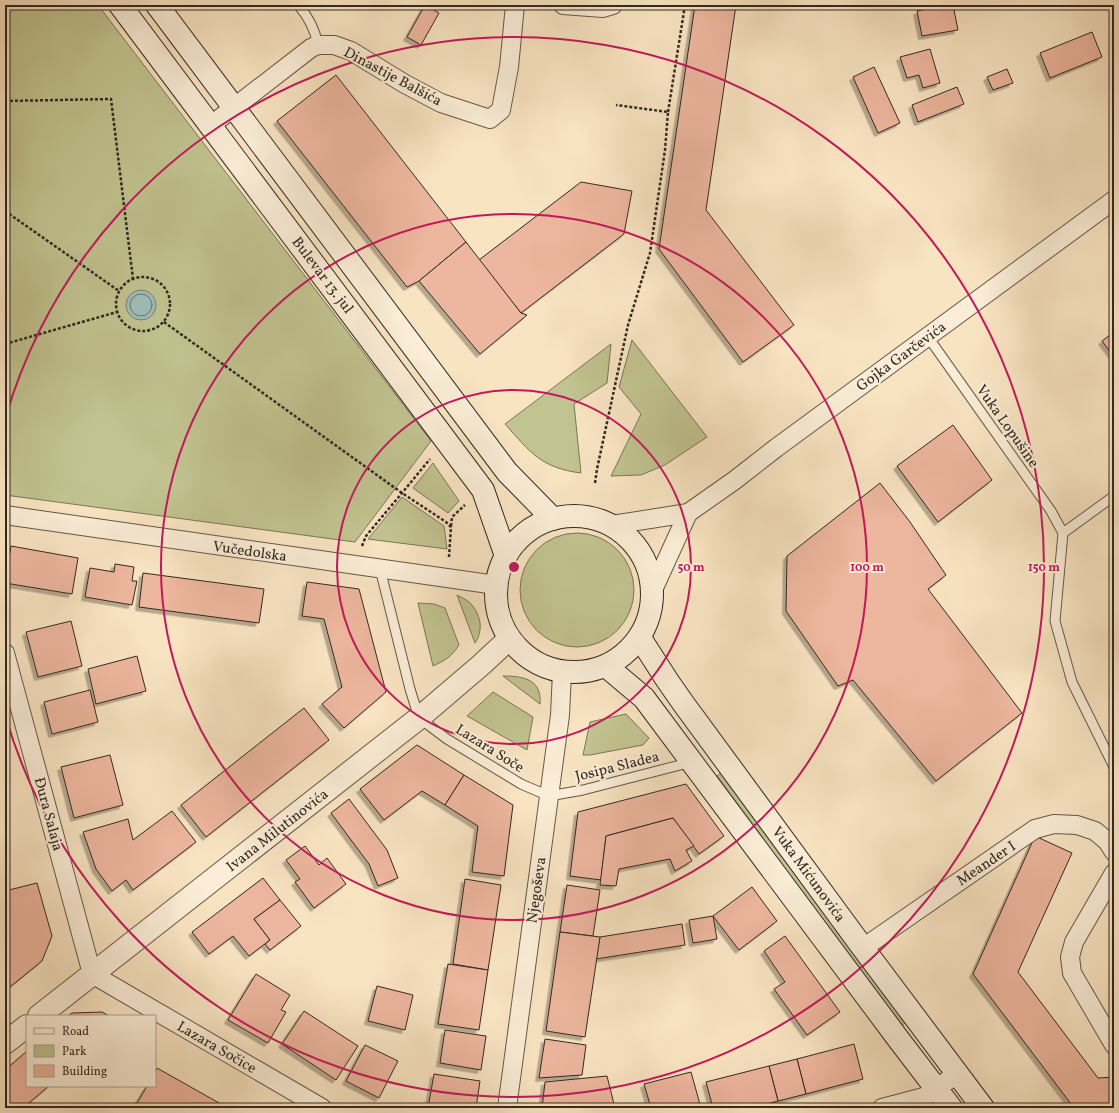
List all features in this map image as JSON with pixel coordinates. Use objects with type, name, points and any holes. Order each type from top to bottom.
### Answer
[{"type":"main road","name":"Bulevar 13. jul","points":[[120,5],[484,490],[506,556]]},
{"type":"main road","name":"Bulevar 13. jul","points":[[157,5],[507,472],[553,519]]},
{"type":"main road","points":[[573,516],[593,518],[612,525],[633,542],[647,564],[653,590],[651,615],[640,638],[626,654],[606,666],[585,672],[562,672],[542,666],[524,654],[509,639],[501,622],[496,604],[496,585],[499,570],[506,556],[518,539],[534,527],[553,519],[573,516]]},
{"type":"main road","name":"Vuka Mićunovića","points":[[640,638],[675,691],[863,948],[983,1108]]},
{"type":"main road","name":"Ivana Milutinovića","points":[[40,1015],[419,718],[509,639]]},
{"type":"main road","name":"Vuka Mićunovića","points":[[606,666],[644,698],[951,1108]]},
{"type":"main road","points":[[5,1043],[26,1027]]},
{"type":"street","name":"Dinastije Balšića","points":[[318,45],[334,45],[351,52],[405,84],[441,103],[490,120],[500,110],[509,67],[515,5]]},
{"type":"street","points":[[563,5],[603,8],[613,5]]},
{"type":"street","points":[[210,126],[311,48],[318,45]]},
{"type":"street","name":"Gojka Garčevića","points":[[688,513],[735,480],[776,448],[1114,200]]},
{"type":"street","points":[[612,525],[688,513]]},
{"type":"street","points":[[653,590],[688,513]]},
{"type":"street","name":"Vučedolska","points":[[5,515],[496,585]]},
{"type":"street","name":"Đura Salaja","points":[[5,653],[92,974]]},
{"type":"street","name":"Njegoševa","points":[[507,1108],[560,715],[562,672]]},
{"type":"street","name":"Meander I","points":[[863,948],[1035,830],[1054,824],[1077,825],[1095,831],[1107,841],[1114,852]]},
{"type":"street","points":[[1114,873],[1074,942],[1070,958],[1072,973],[1114,1045]]},
{"type":"street","name":"Lazara Sočice","points":[[92,974],[322,1108]]},
{"type":"street","points":[[882,1108],[924,1097],[957,1074]]},
{"type":"lane","points":[[298,5],[311,22],[316,33],[318,45]]},
{"type":"lane","name":"Vuka Lopušine","points":[[928,337],[1051,511],[1063,533]]},
{"type":"lane","points":[[1114,496],[1063,533],[1055,621],[1072,682],[1114,767]]},
{"type":"lane","points":[[380,569],[410,689],[419,718]]},
{"type":"lane","name":"Lazara Soče","points":[[419,718],[447,739],[521,784],[549,796]]},
{"type":"lane","name":"Josipa Sladea","points":[[549,796],[583,790],[692,762]]},
{"type":"path","points":[[596,482],[597,469],[628,325],[650,253],[665,150],[668,112],[685,5]]},
{"type":"path","points":[[5,101],[111,99],[133,279]]},
{"type":"path","points":[[616,105],[668,112]]},
{"type":"path","points":[[5,211],[119,291]]},
{"type":"path","points":[[142,277],[151,278],[159,283],[165,289],[169,297],[170,306],[168,315],[164,322],[157,328],[141,332],[126,326],[120,320],[115,305],[119,291],[133,279],[142,277]]},
{"type":"path","points":[[5,344],[117,312]]},
{"type":"path","points":[[164,322],[451,527]]},
{"type":"path","points":[[361,548],[366,536],[434,454]]},
{"type":"path","points":[[449,560],[452,517],[469,501]]},
{"type":"green space","points":[[5,5],[98,5],[431,441],[355,542],[5,495]]},
{"type":"green space","points":[[632,340],[707,437],[665,465],[641,475],[611,476],[641,414],[619,387]]},
{"type":"green space","points":[[611,344],[607,383],[574,404],[581,473],[567,471],[546,463],[529,450],[505,424]]},
{"type":"green space","points":[[433,463],[459,501],[448,513],[413,488]]},
{"type":"green space","points":[[402,497],[444,526],[447,549],[368,539]]},
{"type":"green space","points":[[577,533],[599,537],[609,542],[625,558],[630,568],[634,590],[630,612],[625,622],[609,638],[599,643],[577,647],[555,643],[545,638],[529,622],[524,612],[520,590],[524,568],[529,558],[545,542],[555,537]]},
{"type":"green space","points":[[457,595],[469,602],[474,608],[480,621],[480,630],[475,643]]},
{"type":"green space","points":[[418,603],[434,604],[445,608],[459,645],[448,658],[433,666]]},
{"type":"green space","points":[[503,676],[524,678],[534,684],[538,689],[540,704]]},
{"type":"green space","points":[[493,692],[533,717],[527,750],[467,716]]},
{"type":"green space","points":[[626,714],[649,738],[643,745],[583,755],[590,722]]},
{"type":"green space","points":[[722,772],[905,1023],[900,1027],[717,776]]},
{"type":"water","points":[[141,290],[152,294],[156,305],[152,316],[141,320],[130,316],[126,305],[130,294]]},
{"type":"building","points":[[425,5],[439,13],[421,45],[407,37]]},
{"type":"building","points":[[695,5],[736,5],[706,210],[794,325],[743,362],[659,249]]},
{"type":"building","points":[[953,5],[958,30],[922,36],[917,11]]},
{"type":"building","points":[[1092,32],[1102,57],[1050,78],[1040,53]]},
{"type":"building","points":[[930,49],[940,83],[923,88],[919,75],[907,78],[900,57]]},
{"type":"building","points":[[874,67],[900,123],[878,133],[853,77]]},
{"type":"building","points":[[1007,69],[1013,83],[993,90],[987,77]]},
{"type":"building","points":[[336,75],[466,242],[419,281],[407,287],[277,121]]},
{"type":"building","points":[[957,87],[964,104],[918,122],[912,105]]},
{"type":"building","points":[[581,182],[632,191],[624,234],[521,313],[479,260]]},
{"type":"building","points":[[466,242],[521,313],[527,315],[480,354],[419,281]]},
{"type":"building","points":[[1114,332],[1114,357],[1102,341]]},
{"type":"building","points":[[953,425],[992,480],[938,522],[897,466]]},
{"type":"building","points":[[880,483],[910,522],[946,575],[928,589],[1022,713],[936,781],[853,680],[838,686],[786,611],[787,556]]},
{"type":"building","points":[[11,546],[78,558],[72,594],[5,583]]},
{"type":"building","points":[[115,564],[134,567],[132,581],[137,581],[132,605],[85,597],[90,568],[114,572]]},
{"type":"building","points":[[143,573],[264,589],[259,623],[139,607]]},
{"type":"building","points":[[307,582],[359,589],[386,692],[344,728],[322,704],[342,687],[324,619],[302,616]]},
{"type":"building","points":[[71,621],[82,666],[38,677],[26,632]]},
{"type":"building","points":[[137,656],[146,691],[96,704],[88,669]]},
{"type":"building","points":[[90,690],[98,722],[52,734],[44,702]]},
{"type":"building","points":[[304,708],[329,740],[206,837],[181,805]]},
{"type":"building","points":[[417,745],[464,775],[445,805],[422,791],[384,820],[360,789]]},
{"type":"building","points":[[110,755],[123,805],[74,818],[61,767]]},
{"type":"building","points":[[464,775],[513,805],[504,876],[472,872],[478,826],[445,805]]},
{"type":"building","points":[[686,784],[724,836],[699,854],[673,818],[606,836],[601,880],[570,876],[578,812]]},
{"type":"building","points":[[349,799],[387,850],[398,878],[378,886],[369,864],[331,813]]},
{"type":"building","points":[[172,811],[196,842],[133,890],[126,880],[112,891],[96,869],[83,832],[128,819],[133,840]]},
{"type":"building","points":[[673,818],[694,846],[686,850],[692,861],[675,871],[670,859],[619,869],[616,886],[600,885],[606,836]]},
{"type":"building","points":[[1035,836],[1072,853],[1018,972],[1098,1078],[1114,1077],[1114,1108],[1074,1108],[973,974]]},
{"type":"building","points":[[305,846],[319,865],[327,858],[346,884],[314,908],[295,882],[300,879],[286,860]]},
{"type":"building","points":[[263,878],[280,900],[254,919],[270,940],[249,956],[233,936],[209,954],[192,932]]},
{"type":"building","points":[[465,879],[501,885],[488,970],[453,964]]},
{"type":"building","points":[[37,883],[52,936],[42,961],[5,991],[5,891]]},
{"type":"building","points":[[567,885],[600,890],[593,936],[560,932]]},
{"type":"building","points":[[752,887],[777,921],[739,950],[713,916]]},
{"type":"building","points":[[280,900],[301,926],[270,950],[265,944],[270,940],[254,919]]},
{"type":"building","points":[[713,916],[717,939],[693,943],[689,920]]},
{"type":"building","points":[[682,924],[685,945],[596,959],[600,937]]},
{"type":"building","points":[[560,932],[600,937],[585,1037],[546,1031]]},
{"type":"building","points":[[785,936],[840,1012],[807,1035],[774,989],[785,982],[764,951]]},
{"type":"building","points":[[448,964],[488,970],[479,1030],[438,1024]]},
{"type":"building","points":[[256,974],[290,995],[281,1010],[286,1012],[268,1043],[228,1020]]},
{"type":"building","points":[[377,986],[413,995],[405,1030],[368,1021]]},
{"type":"building","points":[[304,1011],[358,1046],[336,1080],[282,1044]]},
{"type":"building","points":[[102,1012],[107,1015],[69,1015],[72,1013]]},
{"type":"building","points":[[445,1030],[486,1036],[481,1070],[440,1063]]},
{"type":"building","points":[[545,1039],[586,1045],[582,1075],[539,1078]]},
{"type":"building","points":[[854,1044],[863,1079],[806,1094],[797,1059]]},
{"type":"building","points":[[365,1045],[398,1061],[379,1098],[346,1081]]},
{"type":"building","points":[[26,1052],[26,1087],[48,1087],[23,1108],[5,1108],[5,1070]]},
{"type":"building","points":[[797,1059],[806,1094],[778,1101],[769,1066]]},
{"type":"building","points":[[769,1066],[778,1101],[751,1108],[713,1108],[706,1082]]},
{"type":"building","points":[[157,1068],[228,1108],[141,1108],[136,1105],[146,1087],[156,1087]]},
{"type":"building","points":[[691,1072],[701,1108],[651,1108],[644,1084]]},
{"type":"building","points":[[434,1074],[480,1081],[476,1108],[428,1108]]},
{"type":"building","points":[[607,1076],[615,1108],[542,1108],[545,1082]]}]
